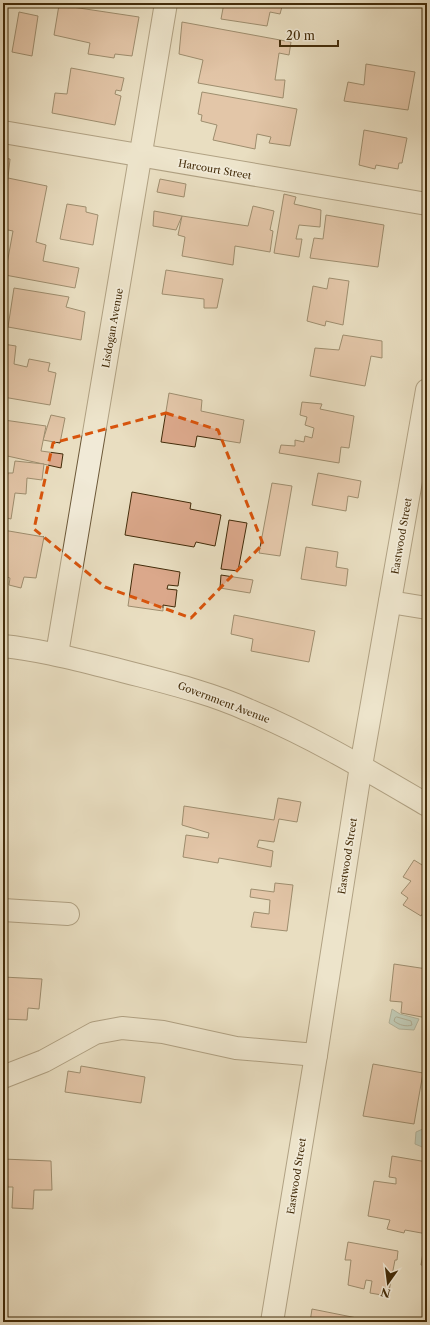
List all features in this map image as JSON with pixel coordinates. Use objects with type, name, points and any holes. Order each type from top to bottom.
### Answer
[{"type":"street","name":"Lisdogan Avenue","points":[[57,654],[166,3]]},
{"type":"street","name":"Harcourt Street","points":[[3,132],[427,204]]},
{"type":"street","name":"Eastwood Street","points":[[272,1322],[316,1056],[360,766],[427,390]]},
{"type":"street","points":[[390,602],[427,608]]},
{"type":"street","name":"Government Avenue","points":[[3,646],[57,654],[179,685],[247,709],[291,729],[360,766],[427,805]]},
{"type":"street","points":[[3,910],[68,914]]},
{"type":"street","points":[[3,1077],[44,1061],[95,1033],[122,1028],[163,1032],[236,1048],[316,1056]]},
{"type":"highlighted area","points":[[166,413],[218,430],[263,544],[191,618],[105,587],[34,529],[53,443]]},
{"type":"water","points":[[392,1009],[400,1014],[419,1019],[414,1030],[399,1029],[389,1023]]},
{"type":"water","points":[[425,1128],[427,1130],[427,1149],[415,1144],[416,1132]]},
{"type":"building","points":[[224,3],[283,3],[280,14],[270,12],[267,26],[221,19]]},
{"type":"building","points":[[59,5],[139,17],[132,56],[115,54],[114,58],[88,54],[90,43],[54,35]]},
{"type":"building","points":[[19,12],[38,16],[32,56],[12,52]]},
{"type":"building","points":[[182,22],[291,42],[289,55],[279,53],[275,80],[285,80],[283,98],[198,83],[203,60],[179,54]]},
{"type":"building","points":[[366,64],[415,72],[408,110],[344,101],[348,82],[364,85]]},
{"type":"building","points":[[71,68],[124,78],[121,91],[116,90],[115,94],[121,96],[115,125],[52,113],[55,93],[67,94]]},
{"type":"building","points":[[202,92],[297,109],[290,146],[269,143],[271,137],[257,134],[255,149],[213,140],[217,125],[201,121],[202,115],[198,114]]},
{"type":"building","points":[[364,130],[407,138],[402,163],[399,163],[398,169],[376,165],[375,169],[359,165]]},
{"type":"building","points":[[3,158],[10,159],[8,178],[3,177]]},
{"type":"building","points":[[8,178],[47,186],[36,242],[46,245],[43,261],[79,268],[75,288],[5,275],[13,231],[3,229],[3,207]]},
{"type":"building","points":[[160,179],[186,184],[184,197],[157,192]]},
{"type":"building","points":[[284,194],[296,197],[294,204],[321,210],[320,227],[299,225],[296,239],[302,239],[299,257],[274,253]]},
{"type":"building","points":[[67,204],[86,207],[86,212],[98,215],[93,245],[60,239]]},
{"type":"building","points":[[253,206],[274,211],[270,230],[273,231],[270,252],[235,246],[233,265],[182,256],[185,237],[178,235],[182,216],[248,226]]},
{"type":"building","points":[[154,211],[182,216],[176,230],[153,226]]},
{"type":"building","points":[[326,215],[384,225],[378,267],[310,258],[314,238],[323,239]]},
{"type":"building","points":[[166,270],[223,279],[217,308],[204,308],[204,299],[162,294]]},
{"type":"building","points":[[329,278],[349,281],[343,325],[326,321],[325,326],[307,321],[313,286],[327,289]]},
{"type":"building","points":[[14,288],[69,297],[66,307],[85,312],[81,340],[8,327]]},
{"type":"building","points":[[343,335],[382,341],[382,358],[371,356],[365,386],[310,376],[315,348],[339,350]]},
{"type":"building","points":[[3,344],[16,346],[14,364],[27,367],[29,359],[50,363],[48,371],[56,373],[50,405],[3,397]]},
{"type":"building","points":[[169,393],[202,400],[201,411],[244,420],[240,443],[197,436],[195,447],[161,442]]},
{"type":"building","points":[[302,402],[322,404],[320,409],[354,416],[349,448],[341,447],[339,463],[279,453],[281,445],[295,446],[295,440],[304,442],[305,436],[312,438],[314,428],[305,425],[307,417],[300,415]]},
{"type":"building","points":[[51,415],[65,418],[60,443],[43,440]]},
{"type":"building","points":[[4,420],[46,426],[41,451],[63,454],[61,468],[3,455]]},
{"type":"building","points":[[15,461],[44,464],[42,480],[27,478],[26,494],[15,493],[11,519],[3,517],[3,499],[8,473],[13,473]]},
{"type":"building","points":[[318,473],[361,481],[358,498],[348,496],[346,511],[312,505]]},
{"type":"building","points":[[272,483],[292,486],[280,556],[259,553]]},
{"type":"building","points":[[132,492],[191,503],[190,509],[221,515],[215,546],[196,542],[194,547],[125,535]]},
{"type":"building","points":[[229,520],[247,523],[238,571],[221,569]]},
{"type":"building","points":[[3,530],[44,537],[36,578],[24,577],[21,588],[9,585],[10,578],[3,576]]},
{"type":"building","points":[[306,547],[338,552],[336,567],[348,569],[346,586],[301,579]]},
{"type":"building","points":[[134,564],[180,572],[178,586],[168,585],[167,589],[177,590],[175,607],[163,605],[163,611],[128,606]]},
{"type":"building","points":[[221,575],[253,580],[250,593],[220,588]]},
{"type":"building","points":[[234,615],[315,631],[309,662],[251,651],[253,639],[231,634]]},
{"type":"building","points":[[278,798],[301,802],[297,822],[279,819],[274,842],[259,840],[257,847],[273,851],[271,867],[219,858],[218,863],[183,857],[186,835],[208,838],[209,833],[182,825],[184,806],[274,820]]},
{"type":"building","points":[[414,860],[427,868],[427,909],[426,908],[421,916],[403,905],[408,898],[401,893],[411,881],[403,877]]},
{"type":"building","points":[[275,883],[293,885],[287,931],[251,927],[254,912],[269,914],[270,900],[250,897],[251,889],[274,892]]},
{"type":"building","points":[[394,964],[427,969],[427,1018],[401,1013],[402,1002],[390,1001]]},
{"type":"building","points":[[3,977],[42,979],[39,1009],[28,1008],[27,1020],[4,1019]]},
{"type":"building","points":[[373,1064],[423,1073],[414,1124],[363,1116]]},
{"type":"building","points":[[81,1066],[145,1077],[141,1103],[65,1092],[68,1071],[80,1073]]},
{"type":"building","points":[[392,1156],[427,1162],[424,1199],[427,1200],[427,1234],[405,1230],[404,1233],[387,1229],[390,1220],[368,1216],[374,1181],[396,1184],[396,1178],[389,1177]]},
{"type":"building","points":[[3,1159],[51,1161],[52,1190],[34,1190],[33,1209],[12,1208],[13,1187],[3,1187]]},
{"type":"building","points":[[348,1242],[398,1251],[388,1296],[370,1293],[372,1281],[366,1280],[364,1289],[348,1285],[351,1260],[345,1260]]},
{"type":"building","points":[[424,1246],[427,1247],[427,1266],[421,1265]]},
{"type":"building","points":[[312,1309],[357,1318],[357,1322],[310,1322]]}]
